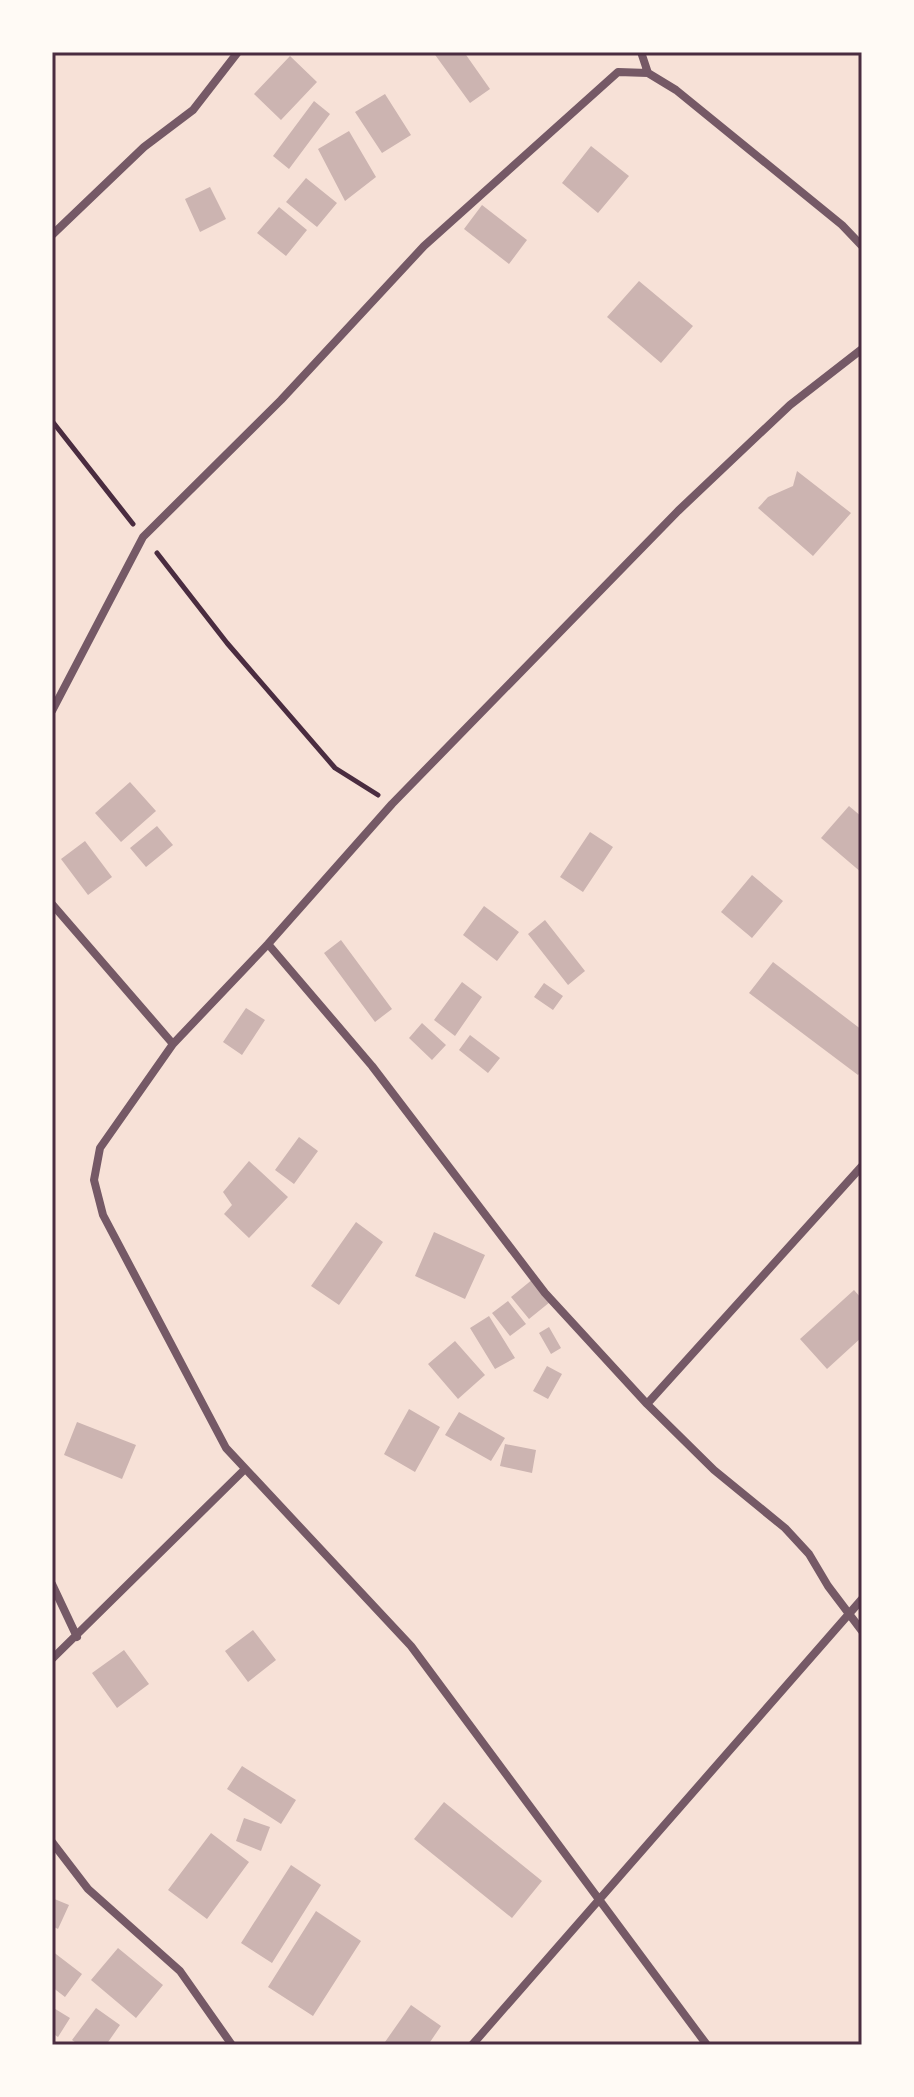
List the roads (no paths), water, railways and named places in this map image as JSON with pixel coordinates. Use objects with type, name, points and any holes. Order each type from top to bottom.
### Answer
[{"type":"street","points":[[52,235],[144,147],[193,110],[238,52]]},
{"type":"street","points":[[641,52],[648,73]]},
{"type":"street","points":[[52,711],[143,537],[281,400],[424,246],[618,72],[648,73],[676,90],[842,225],[862,246]]},
{"type":"street","points":[[707,2045],[411,1646],[226,1448],[103,1215],[94,1180],[100,1148],[173,1044],[268,944],[392,804],[678,511],[790,405],[862,349]]},
{"type":"street","points":[[52,904],[173,1044]]},
{"type":"street","points":[[268,944],[372,1066],[545,1293],[647,1404],[714,1470],[785,1528],[809,1554],[847,1615],[862,1631]]},
{"type":"street","points":[[647,1404],[862,1166]]},
{"type":"street","points":[[52,1659],[244,1470]]},
{"type":"street","points":[[52,1584],[77,1637]]},
{"type":"street","points":[[472,2045],[862,1599]]},
{"type":"street","points":[[52,1842],[88,1889],[180,1971],[232,2045]]}]
